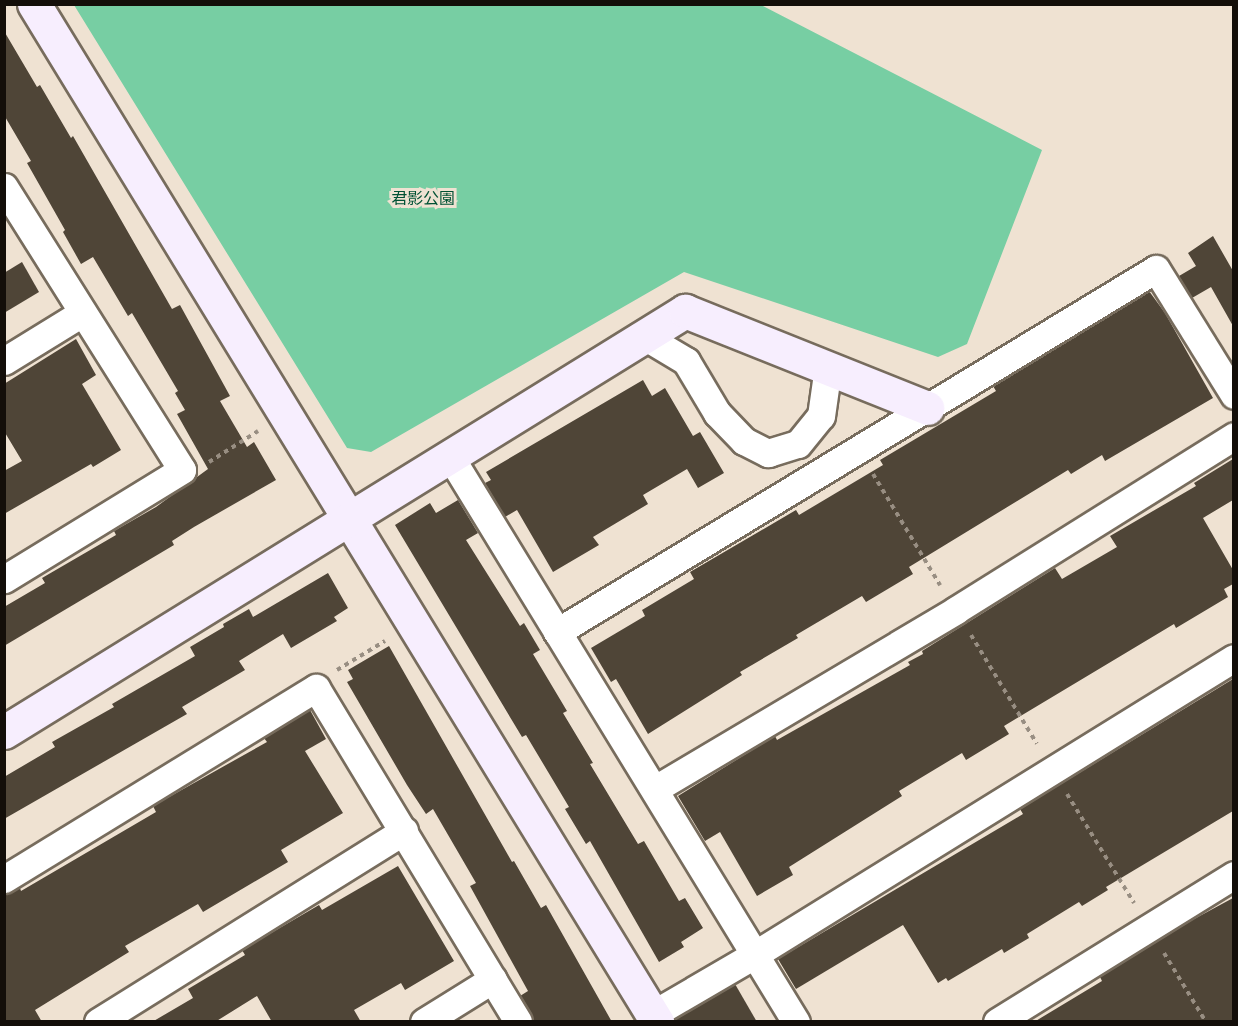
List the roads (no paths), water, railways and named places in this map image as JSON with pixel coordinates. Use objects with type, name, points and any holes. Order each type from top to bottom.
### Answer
[{"type":"street","points":[[34,4],[655,1018],[1233,658]]},
{"type":"street","points":[[4,187],[182,470],[4,579]]},
{"type":"street","points":[[557,632],[1156,269],[1233,396]]},
{"type":"street","points":[[4,732],[451,458],[685,311],[927,408]]},
{"type":"street","points":[[4,361],[82,313]]},
{"type":"street","points":[[644,336],[686,361],[717,413],[744,441],[768,453],[798,444],[821,416],[828,367]]},
{"type":"street","points":[[655,789],[956,610],[1233,436]]},
{"type":"street","points":[[451,458],[796,1022]]},
{"type":"street","points":[[4,879],[316,688],[518,1022]]},
{"type":"street","points":[[98,1022],[404,831]]},
{"type":"street","points":[[997,1022],[1233,875]]},
{"type":"street","points":[[424,1022],[493,979]]},
{"type":"park label","name":"君影公園","points":[[423,199]]}]
